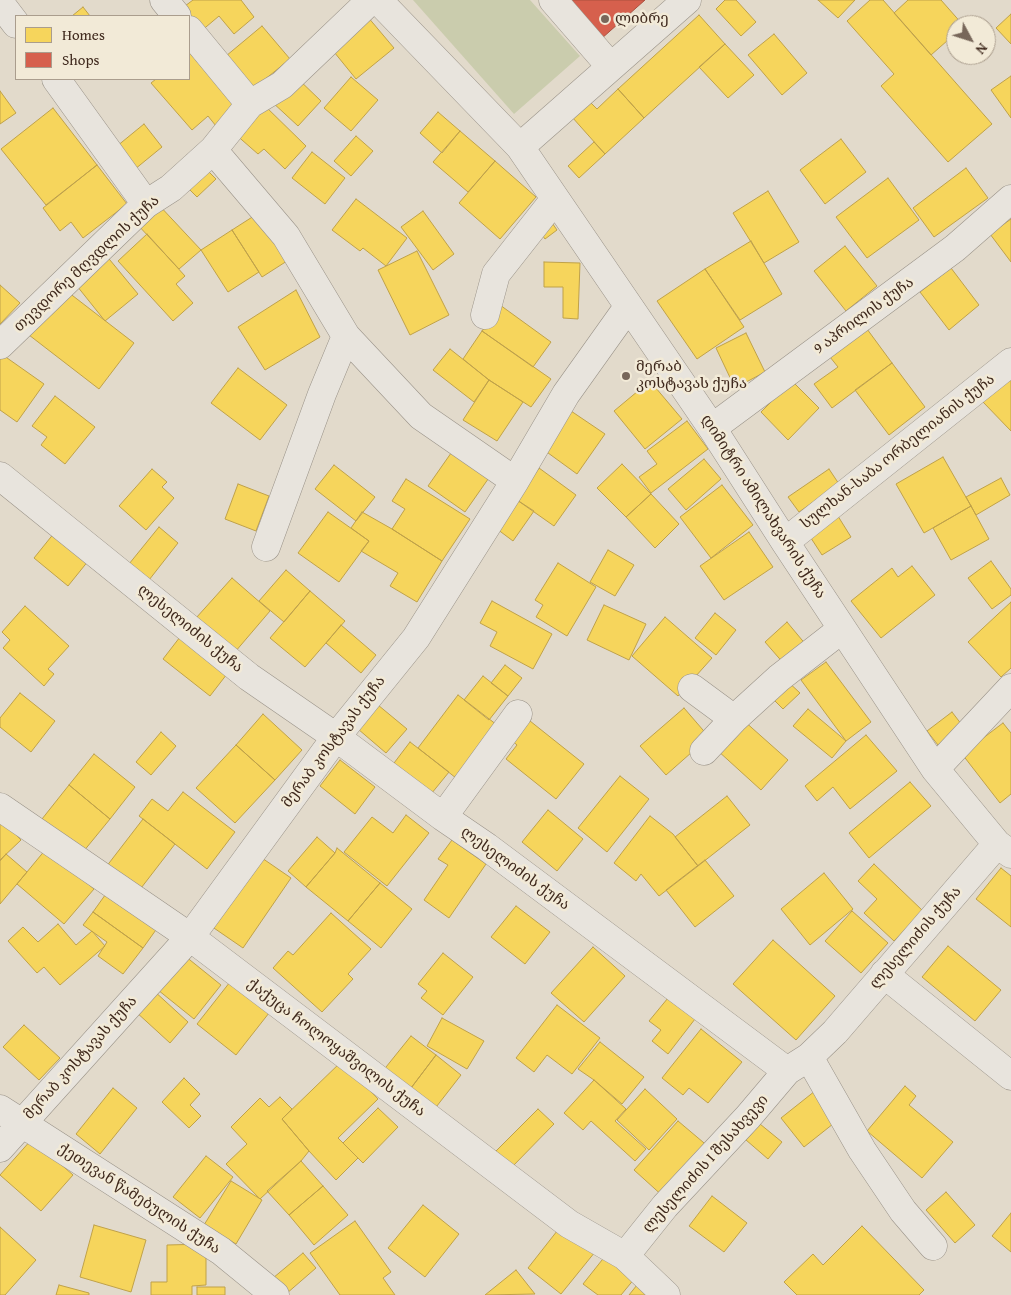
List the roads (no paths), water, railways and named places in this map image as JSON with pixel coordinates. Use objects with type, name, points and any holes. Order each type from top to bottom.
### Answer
[{"type":"street","points":[[164,0],[176,15]]},
{"type":"street","name":"თევდორე მღვდლის ქუჩა","points":[[0,345],[146,204],[171,188],[214,150],[250,104],[282,85],[371,0]]},
{"type":"street","name":"დიმიტრი ამილახვარის ქუჩა","points":[[378,0],[520,148],[712,428],[935,769],[1004,849]]},
{"type":"street","points":[[553,0],[611,67]]},
{"type":"street","points":[[520,148],[687,0]]},
{"type":"street","points":[[0,3],[15,23]]},
{"type":"street","points":[[190,31],[250,104]]},
{"type":"street","points":[[57,80],[146,204]]},
{"type":"street","points":[[214,150],[286,236],[346,336],[421,416],[515,481]]},
{"type":"street","points":[[485,315],[496,274],[555,199]]},
{"type":"street","name":"9 აპრილის ქუჩა","points":[[712,428],[955,248],[1011,199]]},
{"type":"street","name":"მერაბ კოსტავას ქუჩა","points":[[0,1148],[190,937],[336,737],[416,638],[515,481],[566,394],[628,307]]},
{"type":"street","points":[[266,547],[322,394],[346,336]]},
{"type":"street","name":"სულხან-საბა ორბელიანის ქუჩა","points":[[785,542],[1011,362]]},
{"type":"street","name":"ლესელიძის ქუჩა","points":[[0,476],[249,677],[336,737],[442,817],[798,1064],[835,1032],[884,974],[1004,849]]},
{"type":"street","points":[[704,751],[734,719],[779,678],[842,629]]},
{"type":"street","points":[[692,688],[734,719]]},
{"type":"street","points":[[935,769],[1011,688]]},
{"type":"street","points":[[442,817],[518,714]]},
{"type":"street","name":"ქაქუცა ჩოლოყაშვილის ქუჩა","points":[[0,807],[190,937],[569,1224],[625,1256],[666,1295]]},
{"type":"street","points":[[884,974],[1011,1076]]},
{"type":"street","points":[[798,1064],[862,1150],[902,1211],[933,1246]]},
{"type":"street","name":"ლესელიძის I შესახვევი","points":[[625,1256],[666,1206],[798,1064]]},
{"type":"street","name":"ქეთევან წამებულის ქუჩა","points":[[0,1109],[221,1251],[275,1295]]},
{"type":"place","name":"ლიბრე","points":[[605,19]]},
{"type":"place","name":"მერაბ კოსტავას ქუჩა","points":[[626,376]]}]
